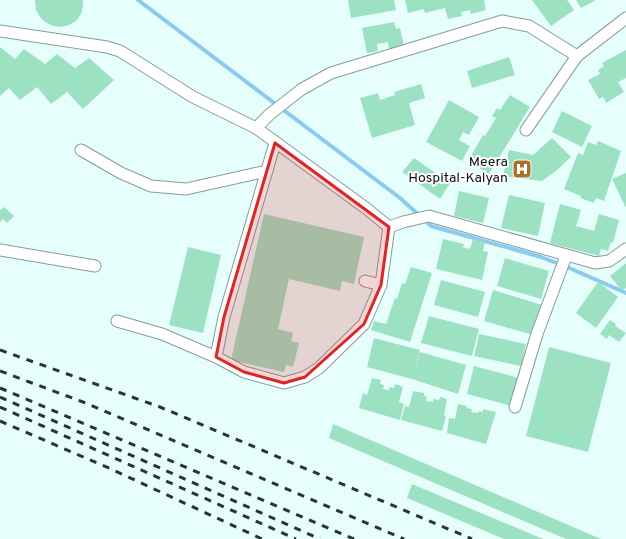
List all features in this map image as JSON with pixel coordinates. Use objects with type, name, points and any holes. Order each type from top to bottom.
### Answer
[{"type":"street","points":[[526,130],[577,56],[626,18]]},
{"type":"street","points":[[256,128],[270,114],[302,89],[331,72],[502,21],[529,26],[577,56]]},
{"type":"street","points":[[0,31],[107,47],[120,51],[193,97],[256,128],[368,209],[389,227]]},
{"type":"street","points":[[216,357],[224,317],[275,143]]},
{"type":"street","points":[[80,150],[121,173],[151,186],[186,189],[267,171]]},
{"type":"street","points":[[389,227],[429,216],[595,263],[609,261],[626,249]]},
{"type":"street","points":[[117,321],[162,334],[216,357],[244,372],[284,383],[305,377],[319,368],[364,324],[381,285],[389,227]]},
{"type":"street","points":[[0,250],[94,266]]},
{"type":"street","points":[[515,407],[537,334],[566,256]]},
{"type":"street","points":[[365,281],[381,285]]},
{"type":"highlighted area","points":[[275,143],[389,227],[381,285],[364,324],[305,377],[284,383],[244,372],[216,357],[224,317]]},
{"type":"building","points":[[35,0],[83,0],[83,6],[81,14],[76,21],[61,27],[53,26],[45,22],[40,17],[36,10]]},
{"type":"building","points":[[348,0],[394,0],[396,10],[351,18]]},
{"type":"building","points":[[405,0],[484,0],[486,10],[471,14],[470,10],[461,12],[462,16],[448,19],[445,8],[425,13],[424,9],[408,13]]},
{"type":"building","points":[[532,0],[567,0],[574,10],[551,26]]},
{"type":"building","points":[[576,0],[596,0],[581,8]]},
{"type":"building","points":[[394,22],[396,29],[400,28],[404,46],[389,49],[388,42],[377,44],[378,51],[367,53],[362,28]]},
{"type":"building","points":[[0,47],[15,59],[24,49],[45,64],[57,54],[75,68],[89,58],[114,80],[83,109],[67,92],[51,104],[37,87],[20,100],[9,88],[0,96]]},
{"type":"building","points":[[626,50],[626,78],[618,82],[624,92],[606,103],[603,97],[599,99],[588,80],[600,74],[598,70],[604,66],[602,63]]},
{"type":"building","points":[[509,57],[515,75],[472,88],[467,71]]},
{"type":"building","points":[[421,84],[425,98],[409,103],[415,125],[372,138],[360,98],[378,93],[380,100],[395,95],[394,92]]},
{"type":"building","points":[[510,95],[530,107],[489,174],[468,161],[483,135],[485,136],[496,118],[492,116],[497,108],[500,110]]},
{"type":"building","points":[[449,100],[479,117],[469,135],[463,132],[459,140],[470,146],[462,161],[426,142]]},
{"type":"building","points":[[562,111],[592,126],[582,147],[552,132]]},
{"type":"building","points":[[552,138],[571,157],[557,170],[542,181],[503,176],[509,150],[533,155]]},
{"type":"building","points":[[598,141],[621,151],[604,201],[596,198],[594,203],[580,198],[581,196],[564,189],[578,153],[583,155],[588,142],[596,145]]},
{"type":"building","points":[[414,158],[450,183],[440,199],[402,172]]},
{"type":"building","points":[[626,173],[626,208],[612,179]]},
{"type":"building","points":[[459,191],[489,198],[483,223],[454,216]]},
{"type":"building","points":[[509,195],[545,203],[538,236],[501,228]]},
{"type":"building","points":[[560,204],[581,210],[576,226],[594,231],[599,214],[619,220],[613,243],[611,242],[608,251],[601,249],[599,256],[550,243]]},
{"type":"building","points":[[4,207],[14,216],[7,223],[3,219],[0,222],[0,209],[1,210]]},
{"type":"building","points":[[264,214],[364,237],[354,284],[342,281],[340,291],[289,279],[278,329],[293,333],[291,341],[299,343],[293,367],[286,365],[284,372],[231,360]]},
{"type":"building","points":[[443,239],[464,244],[463,247],[470,249],[473,239],[485,242],[483,251],[488,252],[482,280],[436,269]]},
{"type":"building","points":[[188,247],[221,255],[203,333],[169,325]]},
{"type":"building","points":[[505,258],[549,271],[541,299],[497,286]]},
{"type":"building","points":[[626,263],[626,288],[622,291],[610,276]]},
{"type":"building","points":[[411,267],[432,273],[410,342],[371,330],[374,321],[386,324],[395,298],[397,299],[402,283],[405,284]]},
{"type":"building","points":[[441,280],[485,292],[478,317],[434,305]]},
{"type":"building","points":[[598,282],[618,297],[596,328],[576,313]]},
{"type":"building","points":[[493,290],[542,305],[533,335],[484,321]]},
{"type":"building","points":[[429,316],[479,329],[472,356],[421,343]]},
{"type":"building","points":[[610,320],[616,324],[615,326],[626,333],[619,342],[609,335],[607,339],[600,334]]},
{"type":"building","points":[[479,334],[526,344],[521,366],[474,356]]},
{"type":"building","points":[[374,338],[420,350],[414,372],[420,352],[466,365],[458,394],[412,379],[367,367]]},
{"type":"building","points":[[549,347],[611,363],[588,452],[526,436]]},
{"type":"building","points":[[474,366],[519,378],[512,406],[467,394]]},
{"type":"building","points":[[372,378],[381,380],[380,384],[384,385],[383,389],[389,390],[390,387],[394,388],[395,384],[403,387],[399,402],[404,404],[400,420],[359,408],[363,393],[367,395]]},
{"type":"building","points":[[413,391],[424,393],[424,396],[427,397],[426,401],[433,402],[433,399],[439,400],[440,397],[447,399],[444,416],[446,416],[442,431],[401,420],[405,406],[409,407]]},
{"type":"building","points":[[458,404],[472,409],[471,412],[483,412],[483,409],[496,412],[486,444],[447,433],[449,418],[455,419]]},
{"type":"building","points":[[333,424],[601,539],[566,539],[329,438]]},
{"type":"building","points":[[412,484],[543,539],[504,539],[407,498]]},
{"type":"waterway","points":[[138,0],[400,198],[431,226],[541,257],[559,264]]},
{"type":"waterway","points":[[567,267],[626,293]]},
{"type":"railway","points":[[0,350],[160,407],[472,539]]},
{"type":"railway","points":[[0,371],[83,402],[404,539]]},
{"type":"railway","points":[[0,388],[354,539]]},
{"type":"railway","points":[[0,397],[320,539]]},
{"type":"railway","points":[[0,407],[296,539]]},
{"type":"railway","points":[[0,421],[111,469],[262,539]]},
{"type":"place","name":"Meera Hospital-Kalyan","points":[[522,169]]}]
